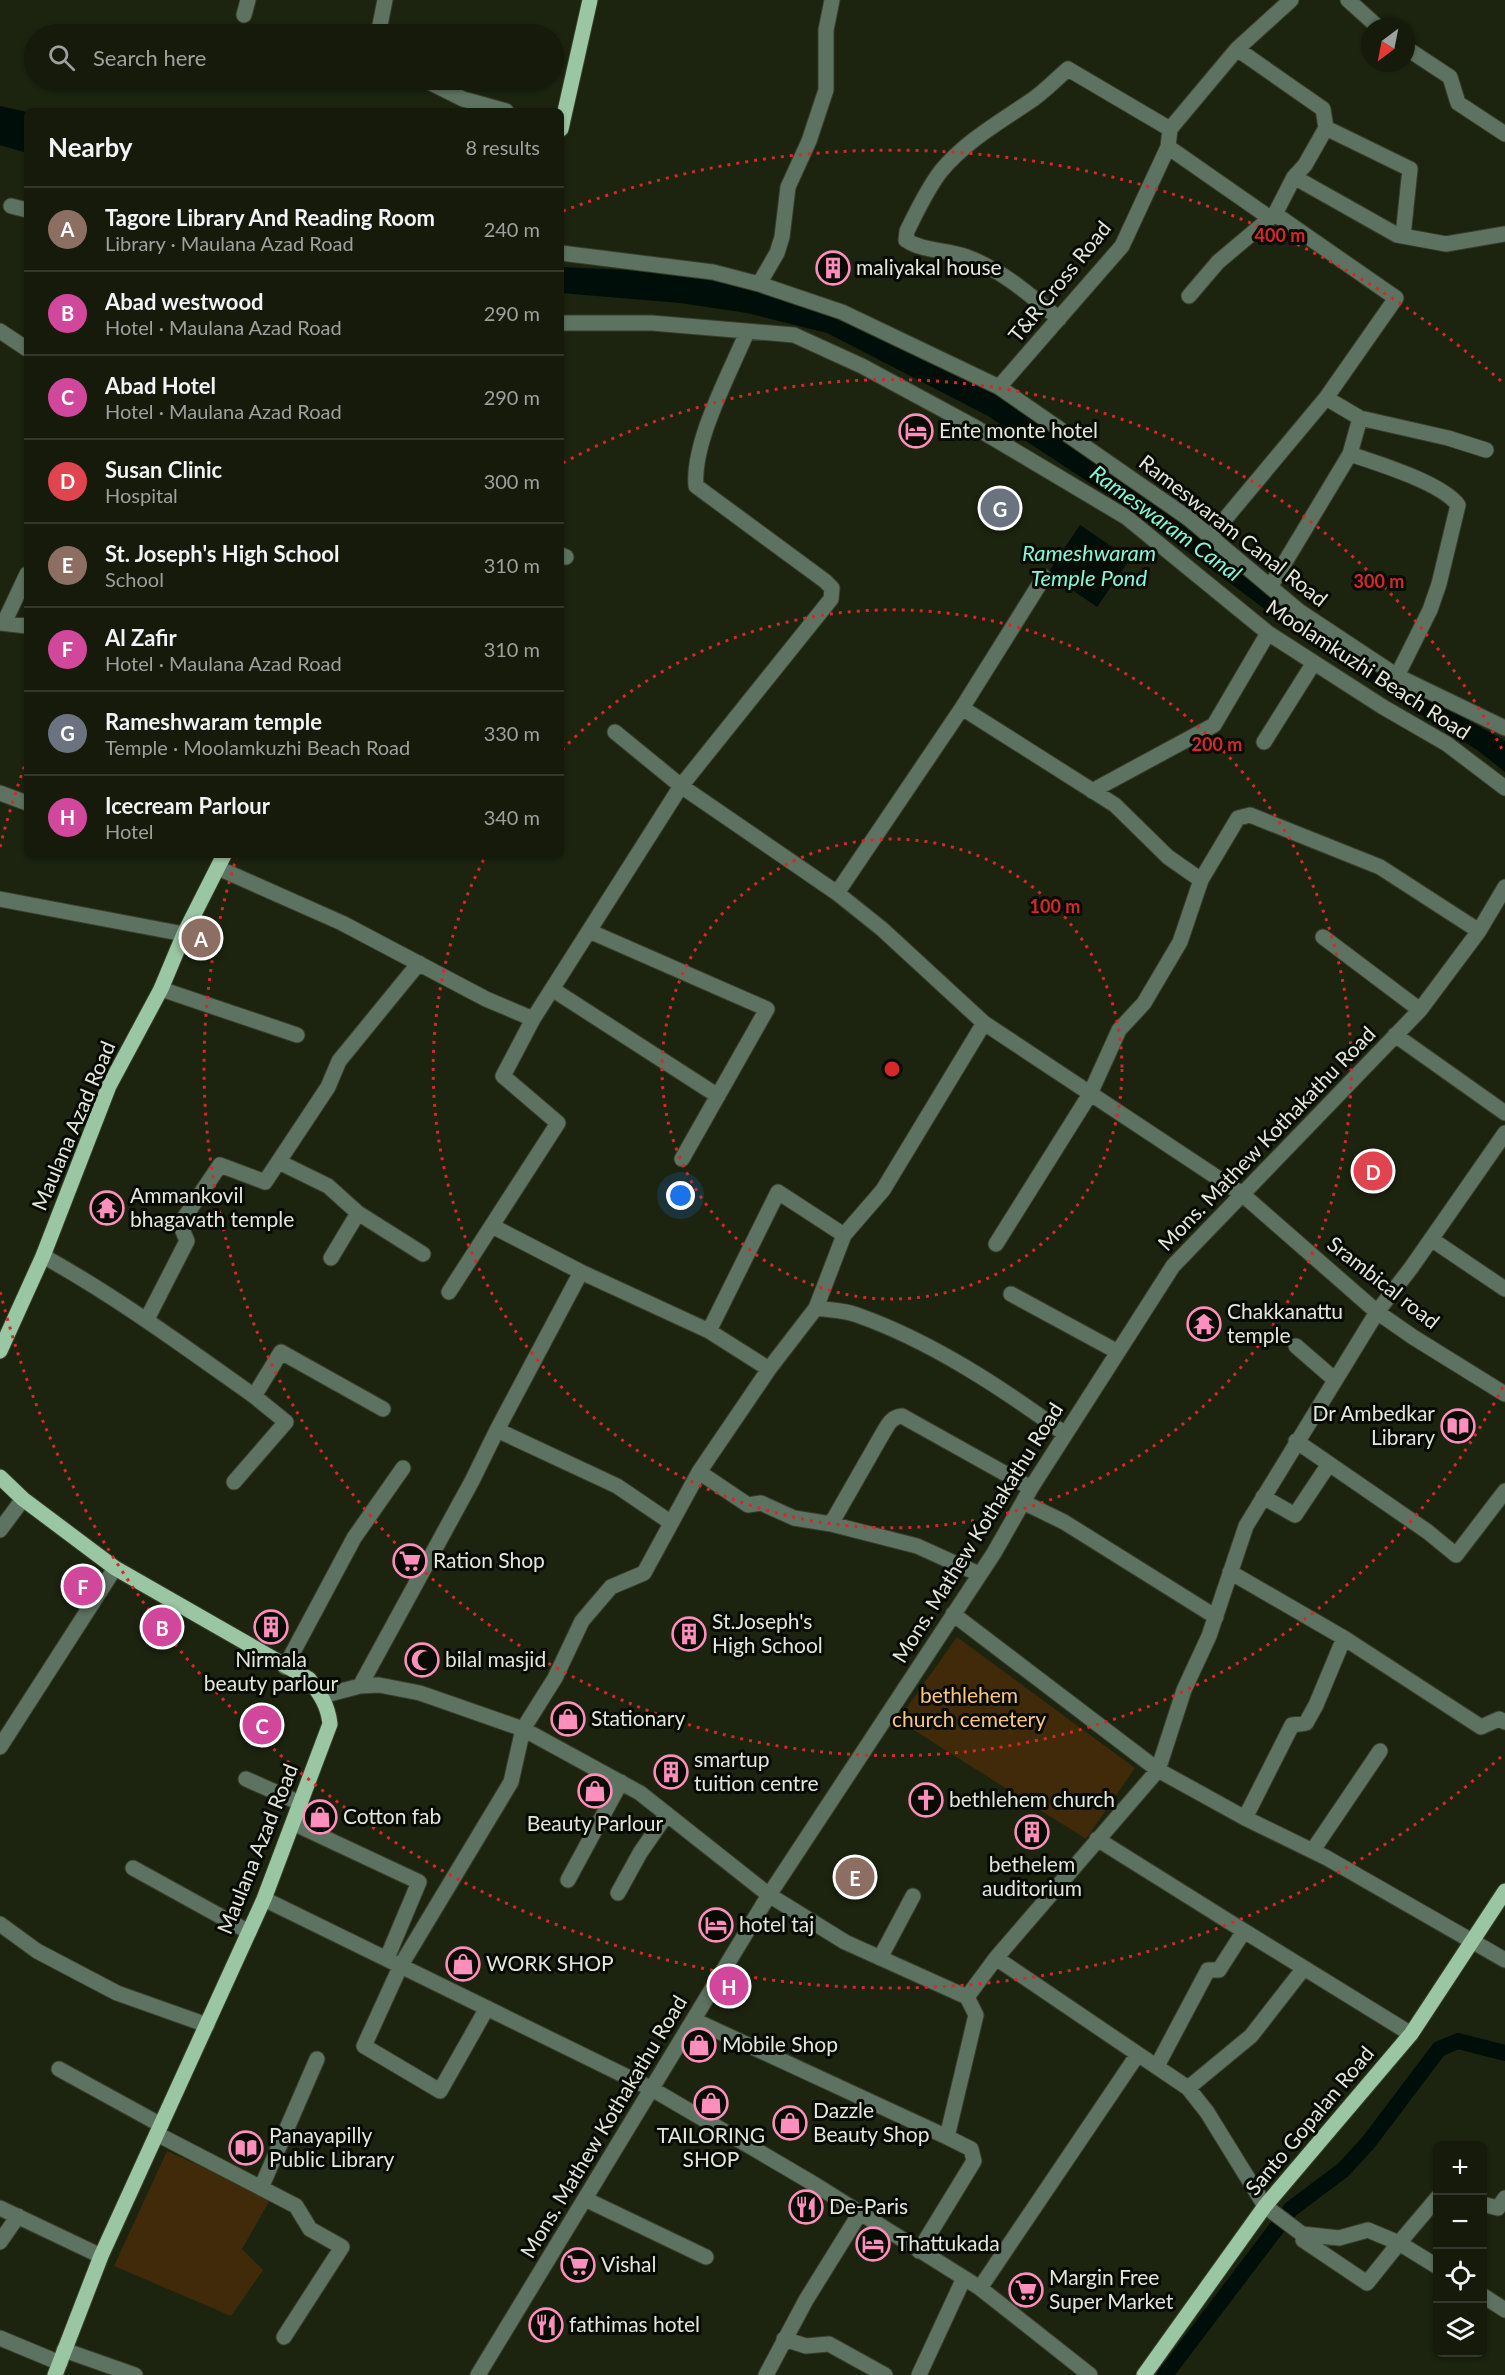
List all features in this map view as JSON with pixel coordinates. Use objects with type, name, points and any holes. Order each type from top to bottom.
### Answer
[{"type":"main road","points":[[564,115],[590,0]]},
{"type":"main road","name":"Maulana Azad Road","points":[[0,1352],[42,1256],[109,1086],[161,988],[184,934],[221,861]]},
{"type":"main road","name":"Maulana Azad Road","points":[[0,1477],[23,1499],[115,1568],[309,1679],[322,1696],[328,1710],[330,1724],[264,1899],[101,2256],[60,2363]]},
{"type":"main road","name":"Santo Gopalan Road","points":[[1144,2375],[1277,2215],[1411,2034],[1505,1891]]},
{"type":"street","points":[[380,24],[385,0]]},
{"type":"street","points":[[759,284],[777,253],[782,237],[788,186],[809,141],[826,90],[826,30],[832,0]]},
{"type":"street","points":[[1059,318],[1013,280],[970,258],[948,250],[923,248],[906,240],[907,231],[931,186],[943,169],[994,124],[1030,101],[1068,69],[1170,129],[1238,49],[1291,0]]},
{"type":"street","points":[[1348,0],[1368,18]]},
{"type":"street","points":[[1188,296],[1218,262],[1273,216],[1294,177],[1305,165],[1326,128],[1323,109],[1238,49]]},
{"type":"street","points":[[1415,54],[1450,77],[1458,103],[1505,134]]},
{"type":"street","points":[[445,90],[463,99],[495,108]]},
{"type":"street","points":[[1326,128],[1410,169],[1403,236]]},
{"type":"street","name":"T&R Cross Road","points":[[999,387],[1122,246],[1168,147],[1170,129]]},
{"type":"street","points":[[1168,147],[1396,298],[1326,398],[1210,537]]},
{"type":"street","points":[[1294,177],[1403,236],[1446,244],[1505,234]]},
{"type":"street","points":[[11,206],[24,209]]},
{"type":"street","name":"Rameswaram Canal Road","points":[[564,253],[713,272],[759,284],[842,312],[999,387],[1188,518],[1299,611],[1397,676],[1505,728]]},
{"type":"street","name":"Moolamkuzhi Beach Road","points":[[564,323],[652,323],[794,335],[852,362],[1041,466],[1126,517],[1268,633],[1313,664],[1447,744],[1505,788]]},
{"type":"street","points":[[0,332],[24,347]]},
{"type":"street","points":[[449,1292],[558,1123],[503,1076],[533,1019],[681,786],[831,599],[832,588],[825,581],[696,486],[695,471],[709,422],[747,332]]},
{"type":"street","points":[[1326,398],[1360,418],[1448,438],[1486,450]]},
{"type":"street","points":[[1270,587],[1350,454],[1360,418]]},
{"type":"street","points":[[1350,454],[1444,492],[1458,505],[1439,584],[1430,610],[1397,676]]},
{"type":"street","points":[[837,893],[962,708],[1044,578]]},
{"type":"street","points":[[24,580],[2,623],[24,626]]},
{"type":"street","points":[[1092,791],[1214,725],[1268,633]]},
{"type":"street","points":[[1264,742],[1313,664]]},
{"type":"street","points":[[962,708],[1115,805],[1168,856],[1201,880]]},
{"type":"street","name":"Srambical road","points":[[615,732],[681,786],[837,893],[882,929],[984,1023],[1242,1194],[1377,1312],[1505,1394]]},
{"type":"street","points":[[0,794],[24,802]]},
{"type":"street","points":[[996,1244],[1090,1094],[1119,1030],[1144,1003],[1180,942],[1201,880],[1238,818],[1250,815],[1279,825],[1380,867],[1479,931]]},
{"type":"street","points":[[221,861],[486,999],[533,1019]]},
{"type":"street","name":"Mons. Mathew Kothakathu Road","points":[[478,2375],[768,1895],[979,1574],[1065,1434],[1173,1266],[1419,1010],[1479,931],[1505,887]]},
{"type":"street","points":[[0,899],[184,934]]},
{"type":"street","points":[[589,931],[767,1010],[682,1159]]},
{"type":"street","points":[[1323,937],[1419,1010]]},
{"type":"street","points":[[147,1319],[187,1241],[180,1224],[220,1165],[266,1182],[328,1087],[339,1061],[419,963]]},
{"type":"street","points":[[161,988],[297,1035]]},
{"type":"street","points":[[552,989],[718,1096]]},
{"type":"street","points":[[487,2008],[440,2091],[364,2046],[402,1965],[511,1782],[522,1730],[555,1678],[582,1621],[611,1587],[644,1573],[699,1472],[769,1369],[816,1308],[844,1235],[883,1190],[984,1023]]},
{"type":"street","points":[[1395,1035],[1505,1113]]},
{"type":"street","points":[[967,1997],[996,1958],[1158,1770],[1184,1690],[1215,1617],[1246,1526],[1377,1312],[1505,1133]]},
{"type":"street","points":[[279,1162],[328,1186],[358,1213],[423,1254]]},
{"type":"street","points":[[709,1331],[778,1192],[844,1235]]},
{"type":"street","points":[[331,1258],[358,1213]]},
{"type":"street","points":[[492,1226],[581,1272],[709,1331],[769,1369]]},
{"type":"street","points":[[1431,1239],[1505,1289]]},
{"type":"street","points":[[42,1256],[147,1319],[254,1396],[286,1422],[234,1482]]},
{"type":"street","points":[[360,1686],[472,1481],[581,1272]]},
{"type":"street","points":[[1011,1294],[1118,1353]]},
{"type":"street","points":[[816,1308],[855,1314],[912,1338],[1016,1398],[1065,1434]]},
{"type":"street","points":[[1296,1346],[1334,1379]]},
{"type":"street","points":[[254,1396],[281,1352],[383,1409]]},
{"type":"street","points":[[831,1524],[883,1433],[896,1416],[902,1416],[1031,1488]]},
{"type":"street","points":[[497,1430],[617,1486],[670,1522]]},
{"type":"street","points":[[1296,1441],[1428,1532],[1456,1555],[1505,1491]]},
{"type":"street","points":[[1263,1497],[1295,1515],[1329,1464]]},
{"type":"street","points":[[285,1667],[354,1538],[403,1468]]},
{"type":"street","points":[[699,1472],[748,1505],[761,1503],[794,1518],[831,1524],[917,1546],[979,1574]]},
{"type":"street","points":[[0,1530],[23,1499]]},
{"type":"street","points":[[1023,1502],[1064,1522],[1215,1617]]},
{"type":"street","points":[[1,1741],[115,1568]]},
{"type":"street","points":[[1230,1572],[1344,1638],[1480,1727],[1503,1717]]},
{"type":"street","points":[[953,1614],[1158,1770],[1245,1818],[1313,1850],[1505,1960]]},
{"type":"street","points":[[1245,1818],[1293,1725],[1306,1724],[1344,1638]]},
{"type":"street","points":[[322,1696],[360,1686],[379,1685],[420,1693],[522,1730],[640,1793],[768,1895],[845,1941],[967,1997],[976,2015],[947,2136]]},
{"type":"street","points":[[1313,1850],[1380,1751]]},
{"type":"street","points":[[246,1779],[300,1803]]},
{"type":"street","points":[[568,1880],[621,1782]]},
{"type":"street","points":[[618,1893],[640,1853],[667,1814]]},
{"type":"street","points":[[293,1823],[419,1882],[387,1958]]},
{"type":"street","points":[[1097,1839],[1411,2034]]},
{"type":"street","points":[[133,1868],[249,1932]]},
{"type":"street","points":[[880,1958],[913,1896]]},
{"type":"street","points":[[264,1899],[652,2089],[814,2184],[980,2288],[1090,2375]]},
{"type":"street","points":[[0,1924],[37,1951],[117,1993],[207,2025]]},
{"type":"street","points":[[1156,2066],[1209,1970],[1220,1970],[1244,1931]]},
{"type":"street","points":[[996,1958],[1188,2088],[1277,2215],[1302,2234],[1339,2238],[1368,2230],[1399,2243],[1433,2264]]},
{"type":"street","points":[[1188,2088],[1251,2036],[1304,1968]]},
{"type":"street","points":[[694,2020],[972,2149],[974,2161],[920,2251]]},
{"type":"street","points":[[980,2288],[1138,2054]]},
{"type":"street","points":[[261,2188],[317,2059]]},
{"type":"street","points":[[59,2069],[261,2188],[296,2206],[310,2229],[342,2247],[284,2337]]},
{"type":"street","points":[[1487,2205],[1498,2208],[1505,2198]]},
{"type":"street","points":[[585,2199],[706,2257]]},
{"type":"street","points":[[1303,2240],[1368,2283],[1433,2202]]},
{"type":"street","points":[[0,2208],[101,2256]]},
{"type":"street","points":[[766,2375],[784,2339],[860,2213]]},
{"type":"street","points":[[0,2242],[18,2216]]},
{"type":"street","points":[[919,2375],[964,2278]]},
{"type":"street","points":[[1487,2298],[1505,2310]]},
{"type":"street","points":[[0,2338],[60,2363],[135,2375]]},
{"type":"street","points":[[784,2339],[806,2346],[829,2344],[885,2375]]},
{"type":"green space","name":"bethlehem church cemetery","points":[[957,1637],[1135,1768],[1086,1839],[898,1720]]},
{"type":"green space","points":[[167,2151],[271,2198],[242,2249],[263,2270],[231,2316],[114,2266]]},
{"type":"water","points":[[0,106],[24,111],[24,152],[0,145]]},
{"type":"water","name":"Rameswaram Canal","points":[[564,267],[710,274],[835,314],[1000,395],[1124,479],[1244,573],[1399,682],[1505,741],[1505,772],[1477,750],[1325,654],[1140,516],[988,416],[827,333],[747,313],[680,303],[564,293]]},
{"type":"water","name":"Rameshwaram Temple Pond","points":[[1080,525],[1130,559],[1097,607],[1048,573]]},
{"type":"waterway","points":[[1165,2375],[1291,2209],[1343,2170],[1368,2143],[1439,2049],[1458,2041],[1505,2053]]},
{"type":"place","name":"maliyakal house","points":[[833,268]]},
{"type":"place","name":"Ente monte hotel","points":[[916,431]]},
{"type":"place","name":"Rameshwaram temple","points":[[1000,508]]},
{"type":"place","name":"Tagore Library And Reading Room","points":[[201,938]]},
{"type":"place","name":"Susan Clinic","points":[[1373,1171]]},
{"type":"place","name":"Ammankovil bhagavath temple","points":[[107,1208]]},
{"type":"place","name":"Chakkanattu temple","points":[[1204,1324]]},
{"type":"place","name":"Dr Ambedkar Library","points":[[1458,1426]]},
{"type":"place","name":"Ration Shop","points":[[410,1561]]},
{"type":"place","name":"Al Zafir","points":[[83,1586]]},
{"type":"place","name":"Abad westwood","points":[[162,1627]]},
{"type":"place","name":"Nirmala beauty parlour","points":[[271,1627]]},
{"type":"place","name":"St.Joseph's High School","points":[[689,1634]]},
{"type":"place","name":"bilal masjid","points":[[422,1660]]},
{"type":"place","name":"Stationary","points":[[568,1719]]},
{"type":"place","name":"Abad Hotel","points":[[262,1725]]},
{"type":"place","name":"smartup tuition centre","points":[[671,1772]]},
{"type":"place","name":"Beauty Parlour","points":[[595,1791]]},
{"type":"place","name":"bethlehem church","points":[[926,1800]]},
{"type":"place","name":"Cotton fab","points":[[320,1817]]},
{"type":"place","name":"bethelem auditorium","points":[[1032,1832]]},
{"type":"place","name":"St. Joseph's High School","points":[[855,1877]]},
{"type":"place","name":"hotel taj","points":[[716,1925]]},
{"type":"place","name":"WORK SHOP","points":[[463,1964]]},
{"type":"place","name":"Icecream Parlour","points":[[729,1986]]},
{"type":"place","name":"Mobile Shop","points":[[699,2045]]},
{"type":"place","name":"TAILORING SHOP","points":[[711,2103]]},
{"type":"place","name":"Dazzle Beauty Shop","points":[[790,2123]]},
{"type":"place","name":"Panayapilly Public Library","points":[[246,2148]]},
{"type":"place","name":"De-Paris","points":[[806,2207]]},
{"type":"place","name":"Thattukada","points":[[873,2244]]},
{"type":"place","name":"Vishal","points":[[578,2265]]},
{"type":"place","name":"Margin Free Super Market","points":[[1026,2290]]},
{"type":"place","name":"fathimas hotel","points":[[546,2325]]}]
